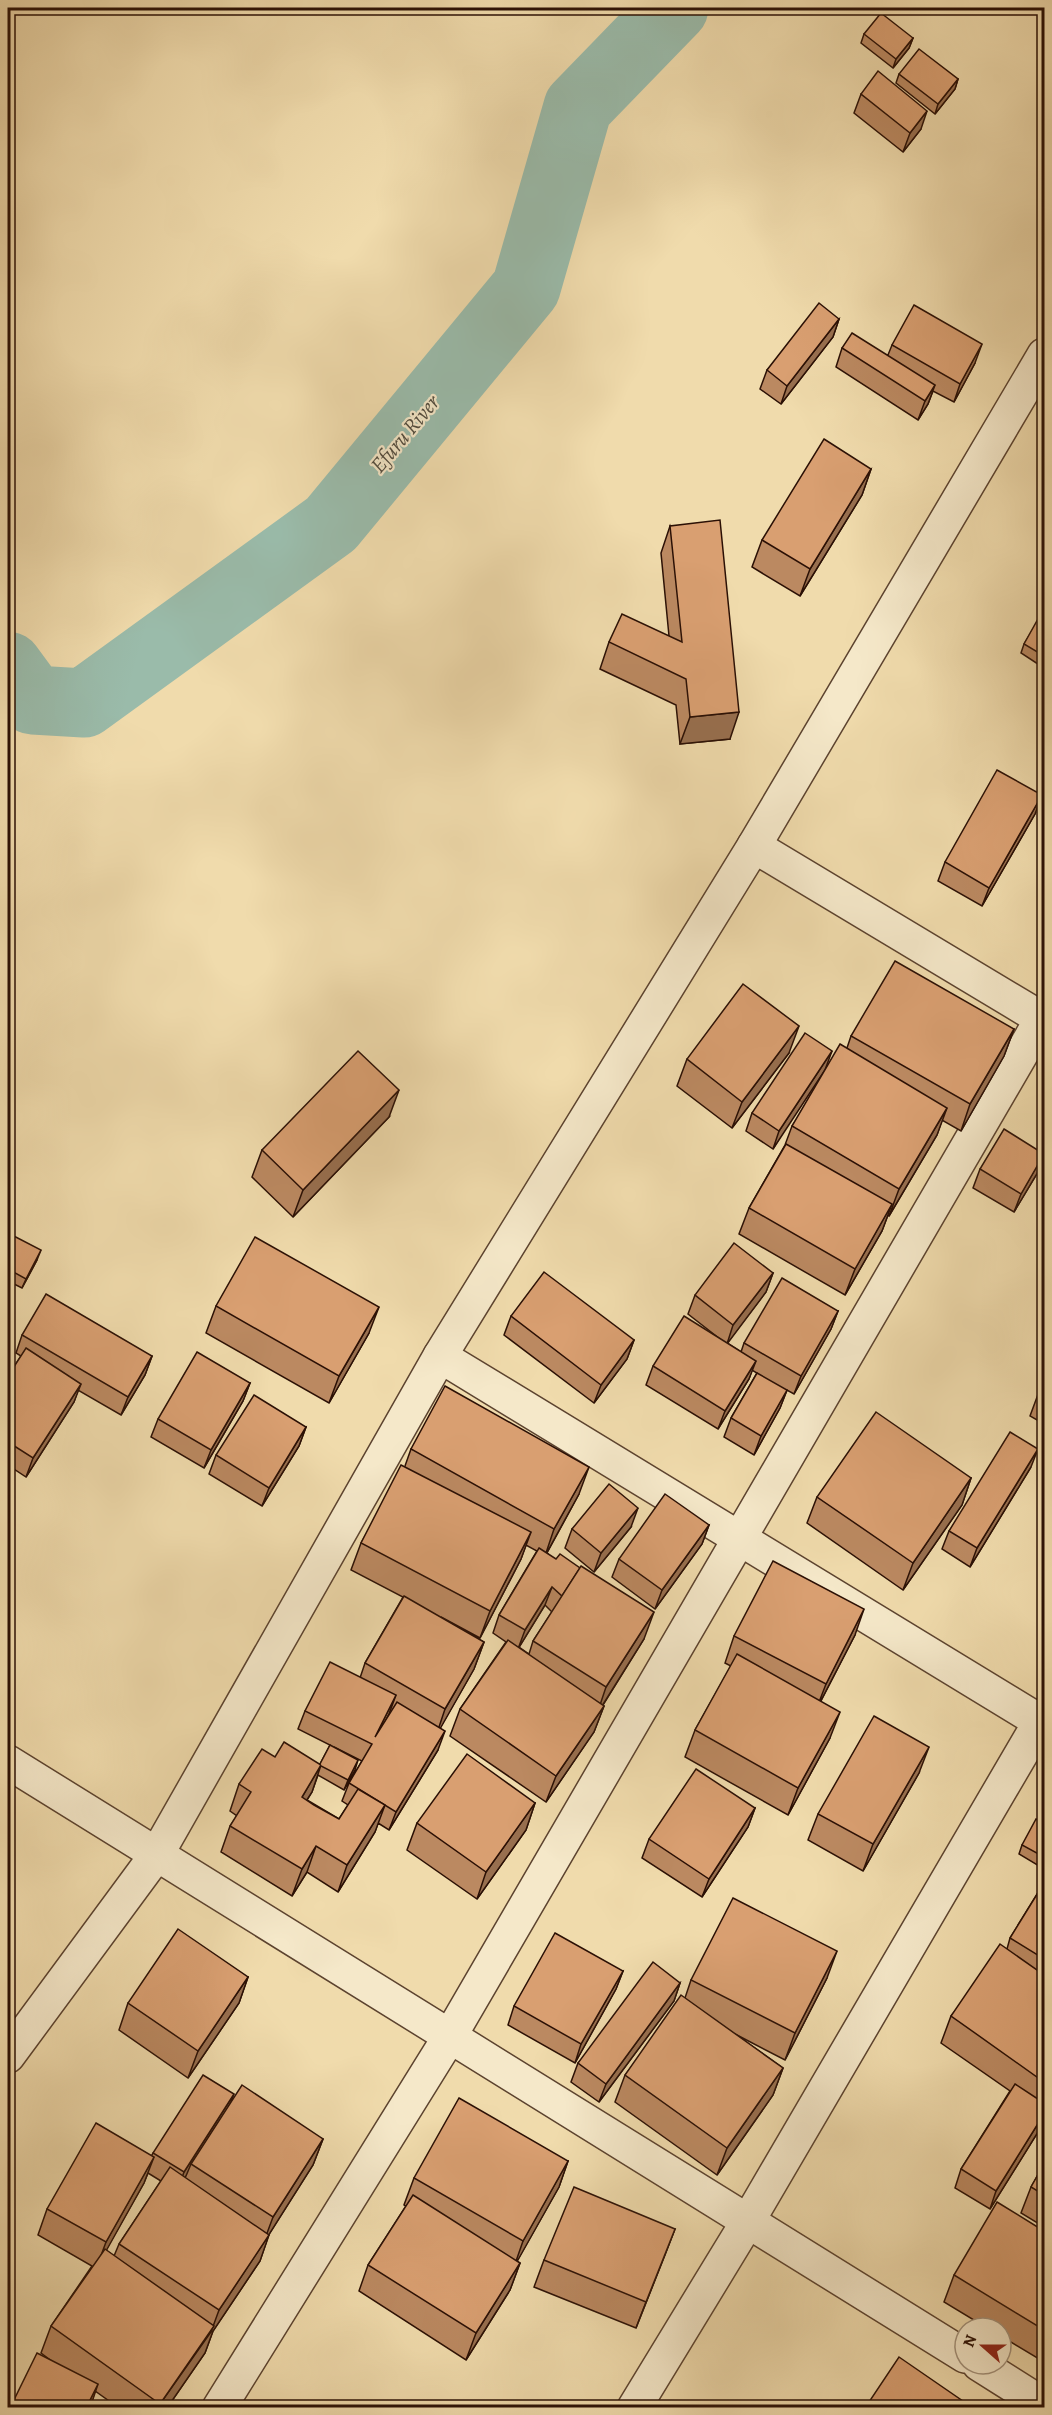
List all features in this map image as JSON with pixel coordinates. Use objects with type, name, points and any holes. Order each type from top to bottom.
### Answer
[{"type":"street","points":[[8,2056],[157,1854],[440,1356],[753,846],[1044,355]]},
{"type":"street","points":[[219,2408],[450,2036],[1044,1018],[753,846]]},
{"type":"street","points":[[440,1356],[1043,1720],[748,2221],[634,2408]]},
{"type":"street","points":[[8,1762],[953,2349]]},
{"type":"street","points":[[997,2376],[1044,2405]]},
{"type":"building","points":[[881,13],[913,38],[896,59],[864,34]]},
{"type":"building","points":[[919,49],[958,79],[938,104],[899,74]]},
{"type":"building","points":[[878,71],[927,111],[910,133],[861,94]]},
{"type":"building","points":[[819,303],[839,319],[787,386],[767,370]]},
{"type":"building","points":[[914,305],[982,344],[960,384],[892,345]]},
{"type":"building","points":[[852,333],[935,385],[925,401],[842,348]]},
{"type":"building","points":[[824,439],[871,469],[810,569],[762,540]]},
{"type":"building","points":[[720,520],[739,712],[690,717],[686,679],[609,642],[622,614],[682,642],[670,526]]},
{"type":"building","points":[[1044,611],[1044,656],[1024,644]]},
{"type":"building","points":[[997,770],[1042,795],[989,888],[945,862]]},
{"type":"building","points":[[895,961],[1014,1029],[970,1104],[851,1036]]},
{"type":"building","points":[[743,984],[799,1026],[742,1102],[687,1059]]},
{"type":"building","points":[[805,1033],[832,1051],[779,1131],[752,1113]]},
{"type":"building","points":[[840,1044],[947,1108],[899,1189],[792,1126]]},
{"type":"building","points":[[358,1051],[399,1090],[303,1190],[262,1150]]},
{"type":"building","points":[[1004,1129],[1044,1154],[1021,1194],[980,1169]]},
{"type":"building","points":[[786,1144],[892,1204],[855,1269],[749,1208]]},
{"type":"building","points":[[8,1233],[41,1250],[26,1279],[8,1269]]},
{"type":"building","points":[[255,1237],[379,1307],[339,1376],[216,1306]]},
{"type":"building","points":[[734,1243],[773,1273],[733,1325],[695,1295]]},
{"type":"building","points":[[544,1272],[634,1340],[601,1385],[511,1316]]},
{"type":"building","points":[[782,1278],[838,1311],[801,1376],[744,1343]]},
{"type":"building","points":[[46,1294],[152,1356],[128,1397],[22,1335]]},
{"type":"building","points":[[684,1316],[756,1361],[725,1411],[653,1366]]},
{"type":"building","points":[[26,1348],[81,1384],[33,1458],[8,1442],[8,1376]]},
{"type":"building","points":[[197,1352],[250,1383],[211,1450],[158,1419]]},
{"type":"building","points":[[757,1373],[787,1390],[761,1436],[731,1418]]},
{"type":"building","points":[[1044,1380],[1044,1392],[1040,1389]]},
{"type":"building","points":[[445,1386],[589,1467],[554,1529],[411,1449]]},
{"type":"building","points":[[254,1395],[306,1427],[269,1488],[216,1455]]},
{"type":"building","points":[[876,1412],[971,1478],[913,1563],[817,1497]]},
{"type":"building","points":[[1010,1432],[1038,1449],[977,1548],[949,1531]]},
{"type":"building","points":[[401,1465],[531,1532],[490,1611],[361,1543]]},
{"type":"building","points":[[609,1484],[638,1508],[601,1553],[572,1529]]},
{"type":"building","points":[[665,1494],[709,1525],[662,1590],[619,1559]]},
{"type":"building","points":[[539,1548],[556,1559],[560,1554],[580,1568],[562,1596],[552,1587],[525,1630],[499,1615]]},
{"type":"building","points":[[773,1561],[864,1609],[826,1684],[734,1636]]},
{"type":"building","points":[[581,1566],[654,1612],[606,1687],[533,1641]]},
{"type":"building","points":[[404,1596],[484,1642],[445,1709],[365,1663]]},
{"type":"building","points":[[508,1640],[604,1706],[556,1776],[460,1709]]},
{"type":"building","points":[[737,1654],[840,1712],[798,1788],[695,1730]]},
{"type":"building","points":[[330,1662],[396,1695],[375,1737],[397,1702],[445,1731],[396,1812],[349,1783],[372,1744],[305,1711]]},
{"type":"building","points":[[874,1716],[929,1747],[873,1844],[818,1814]]},
{"type":"building","points":[[284,1742],[321,1765],[302,1797],[314,1805],[339,1819],[358,1789],[385,1805],[347,1865],[316,1846],[302,1869],[230,1826],[251,1792],[239,1784],[262,1749],[275,1757]]},
{"type":"building","points":[[330,1745],[358,1760],[348,1780],[321,1766]]},
{"type":"building","points":[[467,1754],[535,1803],[486,1872],[417,1823]]},
{"type":"building","points":[[696,1769],[755,1808],[709,1879],[649,1839]]},
{"type":"building","points":[[1036,1819],[1044,1823],[1044,1857],[1022,1845]]},
{"type":"building","points":[[1044,1883],[1044,1959],[1010,1938]]},
{"type":"building","points":[[733,1898],[837,1951],[795,2033],[691,1980]]},
{"type":"building","points":[[178,1929],[248,1977],[198,2051],[128,2003]]},
{"type":"building","points":[[555,1933],[623,1971],[581,2044],[514,2006]]},
{"type":"building","points":[[1000,1944],[1044,1975],[1044,2082],[951,2016]]},
{"type":"building","points":[[653,1962],[680,1983],[606,2084],[578,2063]]},
{"type":"building","points":[[681,1995],[783,2068],[727,2148],[625,2075]]},
{"type":"building","points":[[203,2075],[234,2094],[184,2172],[153,2153]]},
{"type":"building","points":[[1015,2084],[1044,2103],[1044,2114],[996,2191],[961,2169]]},
{"type":"building","points":[[242,2085],[323,2139],[273,2217],[191,2164]]},
{"type":"building","points":[[459,2098],[568,2161],[523,2241],[414,2178]]},
{"type":"building","points":[[96,2123],[154,2157],[106,2242],[47,2209]]},
{"type":"building","points":[[1044,2164],[1044,2195],[1031,2187]]},
{"type":"building","points":[[170,2167],[269,2235],[219,2310],[119,2244]]},
{"type":"building","points":[[574,2187],[675,2229],[646,2302],[544,2260]]},
{"type":"building","points":[[413,2195],[520,2263],[476,2333],[368,2265]]},
{"type":"building","points":[[997,2202],[1044,2231],[1044,2330],[954,2275]]},
{"type":"building","points":[[105,2249],[214,2326],[160,2404],[51,2326]]},
{"type":"building","points":[[37,2353],[98,2384],[86,2408],[10,2408]]},
{"type":"building","points":[[899,2357],[973,2408],[865,2408]]},
{"type":"waterway","name":"Efuru River","points":[[8,666],[33,700],[84,703],[331,524],[526,288],[578,107],[674,8]]}]
